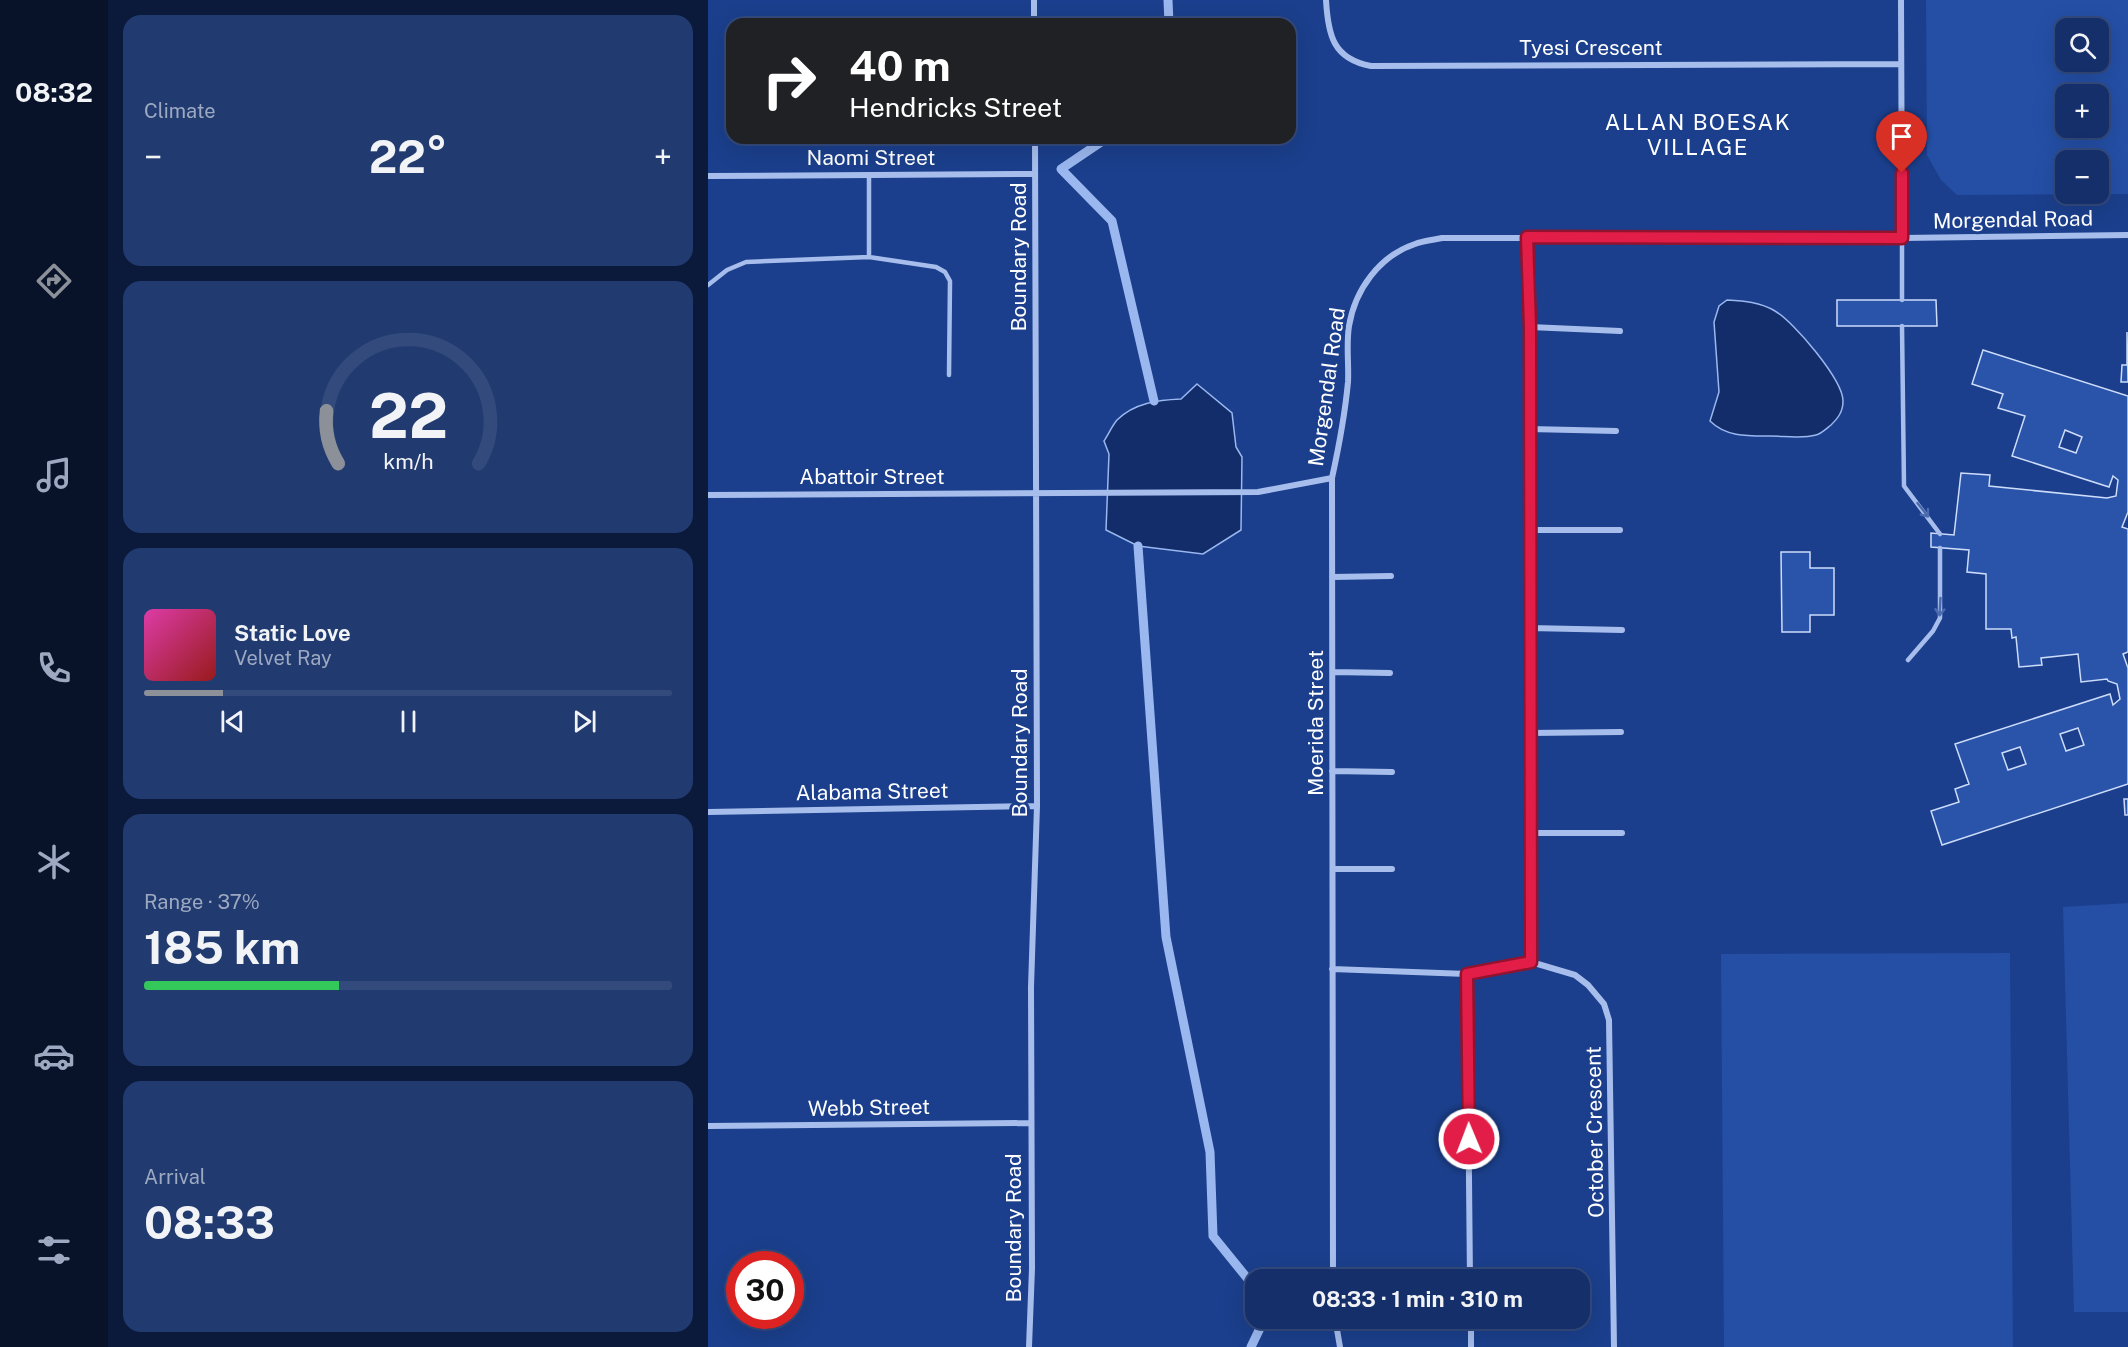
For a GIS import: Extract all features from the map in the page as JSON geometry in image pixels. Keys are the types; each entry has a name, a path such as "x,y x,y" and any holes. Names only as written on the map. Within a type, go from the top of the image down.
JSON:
{"street":[{"path":"1034,0 1034,18"},
{"name":"Tyesi Crescent","path":"1326,0 1327,24 1333,41 1342,54 1358,63 1371,66 1901,64"},
{"path":"1901,0 1902,238"},
{"name":"Boundary Road","path":"1029,1347 1032,1268 1031,987 1037,806 1035,144"},
{"name":"Naomi Street","path":"708,176 1035,174"},
{"name":"Morgendal Road","path":"1037,494 1249,492 1296,486 1332,478 1341,436 1348,382 1349,327 1358,297 1374,270 1394,254 1414,244 1442,238 1902,238 2128,235"},
{"path":"1333,1269 1332,969 1467,974 1531,962 1530,327 1527,237"},
{"path":"1530,327 1620,331"},
{"path":"1530,429 1616,430"},
{"name":"Moerida Street","path":"1332,478 1332,969"},
{"name":"Abattoir Street","path":"708,495 1037,494"},
{"path":"1530,530 1620,530"},
{"path":"1332,577 1391,576"},
{"path":"1530,628 1622,630"},
{"path":"1333,672 1390,673"},
{"path":"1530,733 1621,732"},
{"path":"1332,771 1392,772"},
{"name":"Alabama Street","path":"708,812 1037,806"},
{"path":"1530,833 1622,833"},
{"path":"1333,869 1392,869"},
{"name":"October Crescent","path":"1531,962 1575,975 1588,985 1604,1004 1609,1020 1614,1347"},
{"path":"1467,974 1470,1269"},
{"name":"Webb Street","path":"708,1126 1031,1123"},
{"path":"1337,1329 1340,1347"},
{"path":"1471,1329 1471,1347"}],"lane":[{"path":"868,258 869,175"},
{"path":"1902,238 1902,300"},
{"path":"708,285 727,270 746,262 868,258 923,264 945,272 950,280 949,375"},
{"path":"1902,326 1904,486 1940,534"},
{"path":"1908,660 1933,631 1940,618 1940,548"}],"shaded area":[{"path":"1926,0 2128,0 2128,194 2109,194 2109,150 2055,150 2055,194 1957,195 1941,180 1927,155"},
{"path":"1727,300 1758,304 1775,311 1794,327 1816,352 1835,380 1843,401 1838,417 1824,431 1805,437 1746,435 1730,433 1710,421 1719,392 1714,322 1719,306"},
{"path":"1197,384 1232,413 1236,447 1242,457 1241,530 1203,554 1138,546 1106,530 1109,454 1104,441 1117,420 1124,414 1139,406 1181,399"},
{"path":"2128,903 2128,1312 2074,1312 2063,907"},
{"path":"2010,953 2013,1347 1724,1347 1721,954"}],"building":[{"path":"1837,300 1936,300 1937,326 1837,326"},
{"path":"2127,332 2128,382 2121,382 2122,365 2127,365"},
{"path":"1983,350 2128,396 2128,512 2122,527 2128,529 2128,652 2123,654 2128,668 2128,784 1942,845 1931,811 1959,802 1955,789 1969,784 1955,744 2110,694 2113,705 2120,699 2117,684 2107,679 2081,682 2078,654 2041,658 2042,665 2019,667 2016,637 2012,638 2011,629 1986,629 1986,574 1967,572 1969,550 1931,547 1931,533 1954,535 1961,473 1990,475 1989,486 2107,498 2116,496 2118,480 2113,476 2109,487 2012,456 2025,416 1998,408 2003,394 1972,384","holes":["2065,430 2082,437 2076,453 2059,447","2078,728 2084,745 2066,751 2060,734","2020,747 2026,764 2008,770 2002,753"]},
{"path":"1781,552 1810,552 1810,568 1834,568 1834,615 1810,615 1810,632 1782,632"},
{"path":"2124,799 2128,799 2128,815 2125,815"}],"waterway":[{"path":"1168,0 1169,18"},
{"path":"1098,144 1061,169 1112,221 1154,401"},
{"path":"1138,546 1166,937 1210,1152 1213,1236 1245,1275"},
{"path":"1251,1347 1260,1329"}],"district":[{"name":"ALLAN BOESAK VILLAGE","path":"1698,134"}],"route":[{"path":"1469,1139 1467,974 1531,962 1530,327 1527,237 1902,238 1902,173"}]}
